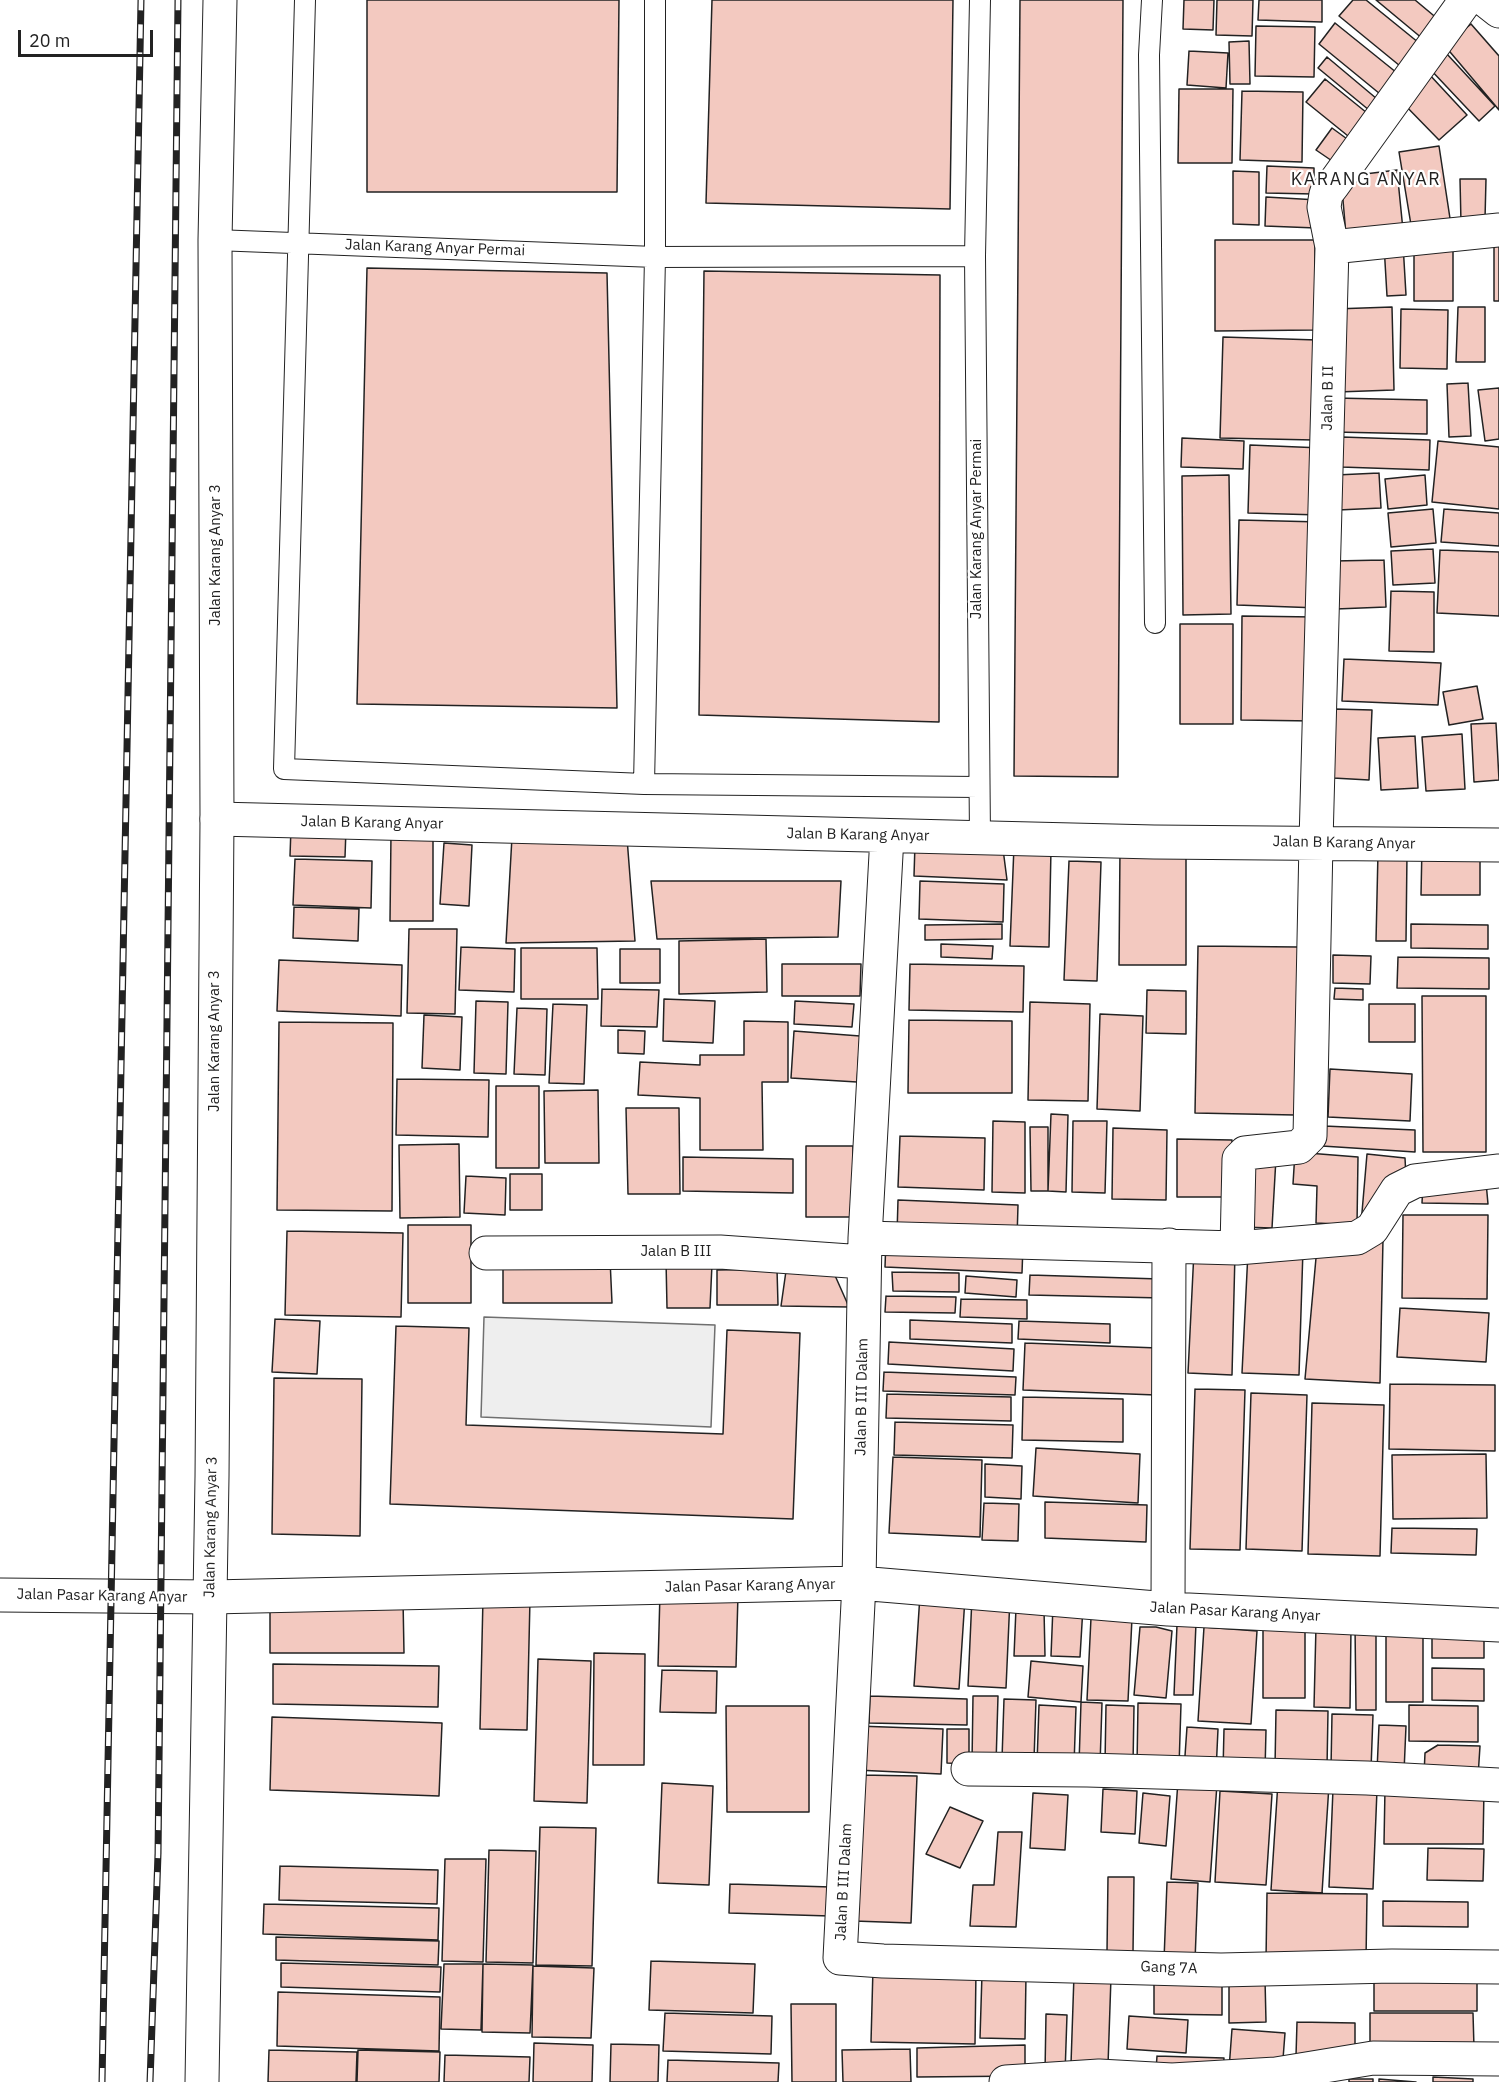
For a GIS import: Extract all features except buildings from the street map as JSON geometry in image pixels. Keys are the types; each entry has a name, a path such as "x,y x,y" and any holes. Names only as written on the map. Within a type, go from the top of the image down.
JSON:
{"street":[{"name":"Jalan Karang Anyar 3","path":"202,2082 211,1597 217,819 215,240 220,0"},
{"name":"Jalan B II","path":"1237,1248 1239,1159 1245,1153 1299,1147 1310,1136 1332,247 1324,207 1326,194 1466,0"},
{"path":"1485,0 1499,11"},
{"path":"1332,247 1499,230"},
{"name":"Jalan B Karang Anyar","path":"217,819 1154,842 1499,845"},
{"name":"Jalan B III Dalam","path":"840,1958 859,1583 865,1250 887,836"},
{"name":"Jalan B III","path":"486,1253 1169,1245 1237,1248 1357,1238 1372,1229 1397,1190 1415,1182 1499,1171"},
{"path":"1168,1609 1169,1245"},
{"name":"Jalan Pasar Karang Anyar","path":"0,1595 211,1597 859,1583 1168,1609 1499,1625"},
{"path":"968,1768 1367,1778 1499,1785"},
{"name":"Gang 7A","path":"840,1958 1221,1970 1392,1966 1499,1967"},
{"path":"1006,2082 1099,2076 1172,2080 1275,2074 1373,2058 1499,2059"}],"lane":[{"path":"304,0 284,769 644,784 979,794"},
{"path":"644,784 655,256 655,0"},
{"name":"Jalan Karang Anyar Permai","path":"980,0 975,256 980,838"},
{"path":"1152,0 1149,55 1155,624"},
{"name":"Jalan Karang Anyar Permai","path":"215,240 655,256 975,256"}],"shaded area":[{"path":"484,1317 715,1325 711,1427 481,1417"}],"railway":[{"path":"102,2082 141,0"},
{"path":"150,2082 158,1854 178,0"}],"district":[{"name":"KARANG ANYAR","path":"1366,180"}]}
